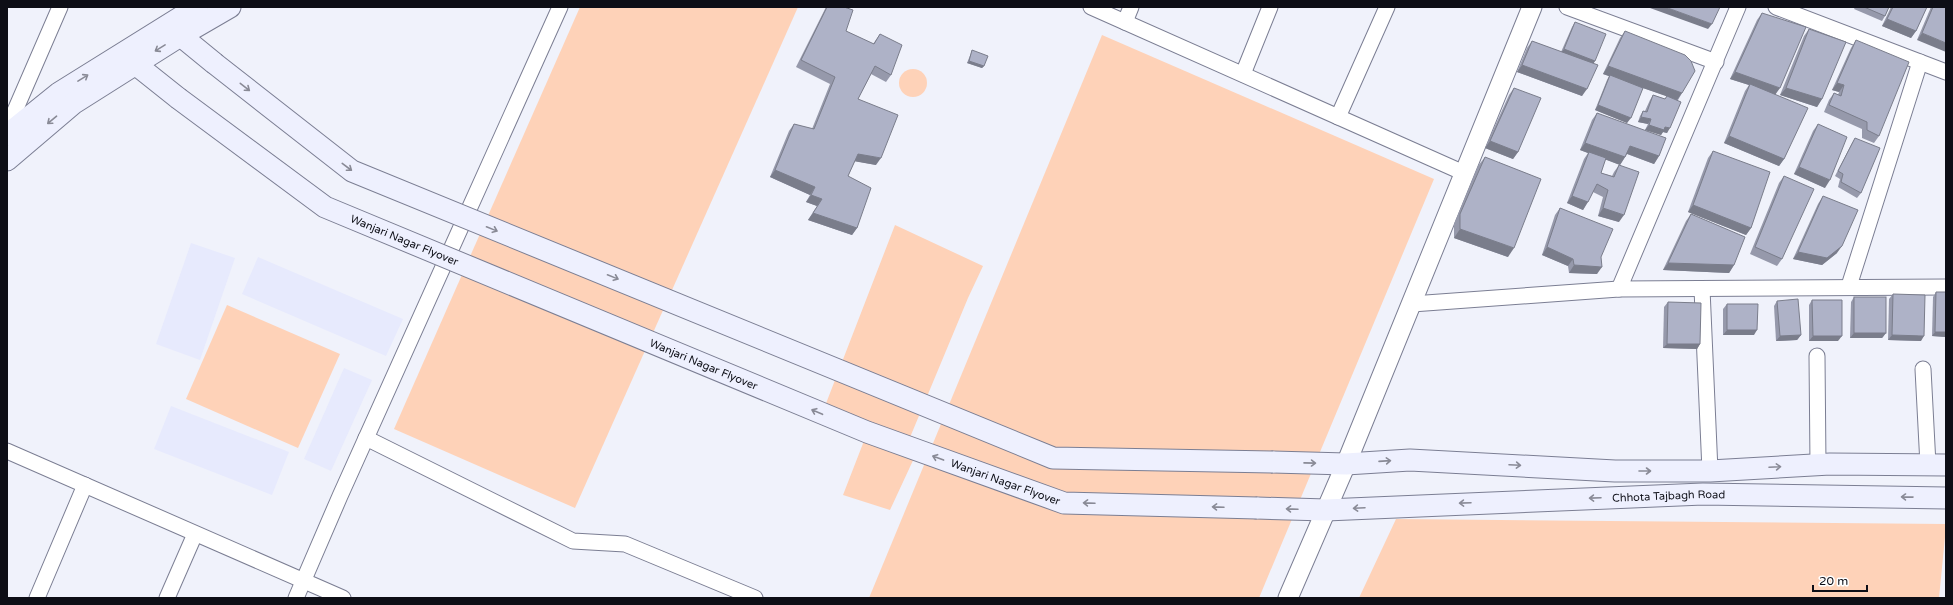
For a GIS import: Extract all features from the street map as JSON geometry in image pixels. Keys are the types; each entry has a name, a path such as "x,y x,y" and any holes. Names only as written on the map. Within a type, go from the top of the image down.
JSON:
{"main road":[{"path":"174,30 197,7"},
{"path":"7,135 59,93 128,59 174,30 230,7"},
{"path":"174,30 214,63 352,170 1053,458 1346,464 1410,460 1615,471 1710,470 1818,465 1937,465"},
{"path":"7,160 128,59"},
{"name":"Wanjari Nagar Flyover","path":"128,59 325,207 867,432 1064,503 1326,510"},
{"name":"Chhota Tajbagh Road","path":"1326,510 1703,494 1946,498"}],"street":[{"path":"7,129 60,7"},
{"path":"296,598 366,438 560,7"},
{"path":"1091,7 1464,173"},
{"path":"1125,22 1131,7"},
{"path":"1242,74 1270,7"},
{"path":"1338,117 1387,7"},
{"path":"1288,598 1346,464 1532,7"},
{"path":"1567,7 1716,62"},
{"path":"1620,289 1738,7"},
{"path":"1776,7 1946,72"},
{"path":"1849,286 1920,62"},
{"path":"1412,304 1620,289 1849,286 1946,287"},
{"path":"1702,289 1710,470"},
{"path":"1816,356 1818,465"},
{"path":"1923,369 1937,465"},
{"path":"366,438 573,541 625,544 756,598"},
{"path":"7,451 343,598"},
{"path":"37,598 85,485"},
{"path":"167,598 195,534"}],"shaded area":[{"path":"580,7 798,7 575,508 394,429"},
{"path":"1102,35 1434,179 1259,598 869,598"},
{"path":"913,69 923,73 927,83 923,93 913,97 903,93 899,83 903,73"},
{"path":"895,225 983,266 968,298 906,447 916,454 890,510 843,495 869,428 825,406"},
{"path":"191,243 235,258 200,360 156,344"},
{"path":"258,257 403,319 386,356 242,294"},
{"path":"227,305 340,354 298,448 186,399"},
{"path":"344,368 372,380 331,471 304,459"},
{"path":"171,406 289,452 272,495 154,449"},
{"path":"1396,519 1946,524 1946,527 1939,598 1359,598"}],"building":[{"path":"827,7 844,7 853,10 846,31 874,44 880,34 902,45 891,75 875,66 858,99 898,115 881,158 858,154 848,176 871,188 857,228 813,213 822,199 811,195 815,187 775,170 794,124 814,129 835,77 801,60"},
{"path":"1665,7 1720,7 1712,24"},
{"path":"1864,7 1889,7 1885,16"},
{"path":"1893,7 1927,7 1916,31 1887,19"},
{"path":"1933,7 1946,7 1946,43 1922,33"},
{"path":"1762,13 1806,27 1780,88 1735,72"},
{"path":"1575,22 1606,34 1595,61 1564,49"},
{"path":"1809,29 1846,42 1822,99 1786,88"},
{"path":"1625,31 1685,55 1691,61 1695,71 1682,93 1608,66"},
{"path":"1856,40 1909,62 1879,136 1867,130 1867,122 1829,105 1834,93 1841,96 1844,85 1837,83"},
{"path":"1532,41 1598,65 1587,89 1522,65"},
{"path":"972,50 988,56 984,66 969,61"},
{"path":"1610,75 1643,88 1631,118 1598,105"},
{"path":"1750,84 1808,108 1784,159 1729,136"},
{"path":"1514,88 1541,98 1518,152 1490,141"},
{"path":"1653,95 1665,99 1667,96 1681,102 1670,128 1665,127 1664,130 1649,125 1651,119 1641,117 1643,111 1647,112"},
{"path":"1597,113 1666,138 1659,156 1630,146 1625,157 1585,143"},
{"path":"1818,124 1847,137 1830,180 1799,167"},
{"path":"1855,138 1880,148 1861,193 1841,182 1843,174 1838,171"},
{"path":"1713,151 1770,172 1751,228 1693,205"},
{"path":"1589,152 1606,158 1601,173 1614,177 1619,165 1639,172 1624,215 1603,208 1608,190 1597,184 1588,202 1572,196"},
{"path":"1485,157 1541,179 1514,248 1460,229 1460,214"},
{"path":"1784,176 1814,189 1782,259 1755,247"},
{"path":"1823,196 1858,210 1842,246 1827,258 1798,252"},
{"path":"1560,208 1613,229 1601,257 1602,267 1574,265 1573,259 1547,247"},
{"path":"1691,214 1745,237 1734,265 1668,263"},
{"path":"1936,292 1946,292 1946,332 1935,332"},
{"path":"1893,294 1925,295 1924,336 1892,335"},
{"path":"1854,297 1886,297 1886,333 1854,333"},
{"path":"1798,299 1801,335 1780,336 1777,301"},
{"path":"1812,300 1842,300 1842,336 1813,336"},
{"path":"1668,302 1701,303 1700,344 1667,344"},
{"path":"1727,304 1758,304 1757,330 1727,330"}]}
